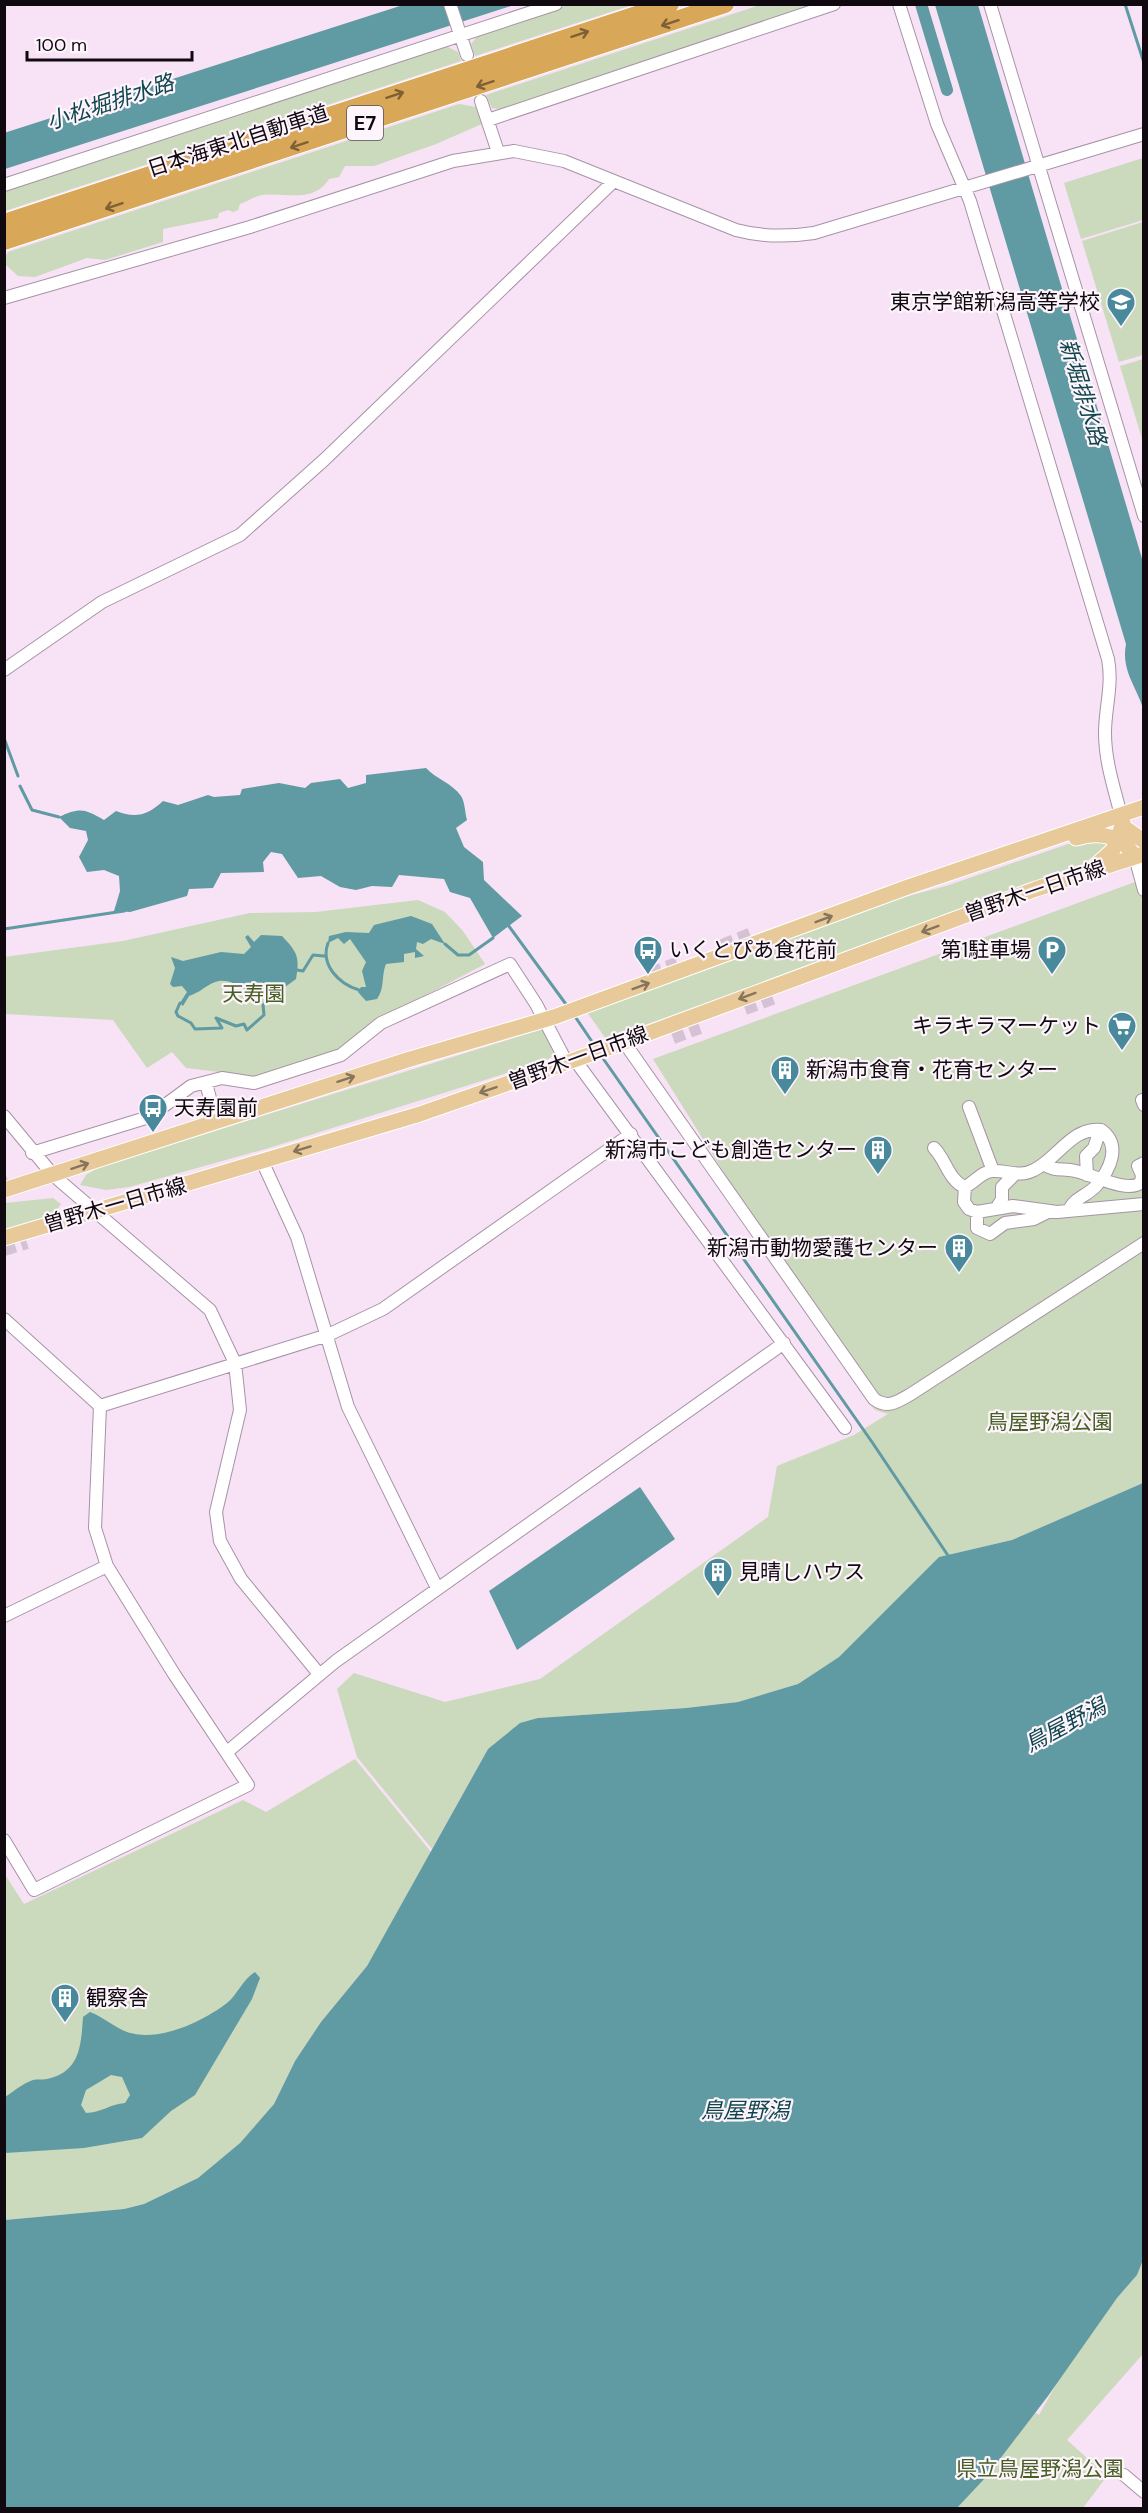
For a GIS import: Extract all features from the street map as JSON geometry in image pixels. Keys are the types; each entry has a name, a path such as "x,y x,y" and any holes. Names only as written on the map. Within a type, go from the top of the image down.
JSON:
{"highway":[{"name":"日本海東北自動車道","path":"4,223 670,4"},
{"name":"日本海東北自動車道","path":"4,241 725,4"}],"main road":[{"name":"曽野木一日市線","path":"4,1238 420,1113 575,1060 1084,873 1130,838 1143,809"},
{"path":"1084,873 1130,838 1133,825 1143,809"},
{"path":"1023,848 1046,846 1095,834 1130,838"},
{"name":"曽野木一日市線","path":"4,1190 406,1060 586,1006 908,887 1023,848 1130,838"}],"street":[{"path":"450,4 467,55"},
{"path":"4,185 459,32 556,4"},
{"path":"488,120 834,4"},
{"path":"899,4 938,124 965,188 1106,650 1111,685 1106,742 1110,774 1143,890"},
{"path":"990,4 1036,168 1143,516"},
{"path":"481,100 498,152"},
{"path":"4,298 227,234 453,161 498,152 538,154 736,230 780,236 814,233 1143,134"},
{"path":"4,670 102,602 240,535 324,460 614,182"},
{"path":"32,1153 149,1117 191,1086 222,1078 254,1083 341,1055 381,1023 510,964 550,1018 575,1060 845,1428"},
{"path":"619,1044 874,1399 882,1405 892,1404 911,1394 1143,1243"},
{"path":"206,1083 216,1121"},
{"path":"969,1107 993,1171"},
{"path":"4,1116 32,1153 53,1175 210,1310 235,1363 240,1410 216,1512 220,1540 241,1579 319,1674"},
{"path":"965,1186 982,1174 993,1171 1014,1175 1032,1171 1044,1164 1077,1136 1089,1130 1100,1130 1112,1143 1113,1155 1100,1181 1071,1204 1069,1211"},
{"path":"1087,1175 1086,1156 1096,1144 1100,1130"},
{"path":"100,1406 328,1335 383,1309 631,1134"},
{"path":"933,1148 943,1159 954,1181 965,1186"},
{"path":"262,1161 297,1237 348,1407 437,1588"},
{"path":"1044,1164 1056,1170 1074,1170 1100,1181 1137,1186 1142,1177 1138,1167 1143,1163"},
{"path":"996,1209 1002,1199 1002,1187 1014,1175"},
{"path":"965,1186 964,1202 969,1209 977,1212 1024,1206 1050,1211 1069,1211 1143,1204"},
{"path":"977,1212 977,1228 990,1234 1005,1223 1034,1219 1050,1211"},
{"path":"6,1323 100,1406"},
{"path":"227,1752 319,1674 784,1342"},
{"path":"4,1840 34,1890 248,1785 174,1674 107,1566 96,1528 100,1406"},
{"path":"4,1616 107,1566"},
{"path":"1124,2475 1143,2492"}],"green space":[{"path":"568,5 632,5 475,56 471,44 479,34"},
{"path":"760,5 817,5 504,110 492,108 486,95"},
{"path":"446,46 458,52 461,61 5,211 4,190"},
{"path":"459,104 476,107 482,124 436,144 374,166 345,166 339,177 329,179 315,192 299,195 259,196 240,204 238,210 219,213 218,218 163,229 163,242 105,260 87,258 35,277 18,276 5,264 8,252"},
{"path":"1143,158 1143,220 1081,239 1064,183"},
{"path":"1143,222 1143,355 1119,362 1082,241"},
{"path":"1144,359 1143,442 1120,366"},
{"path":"1104,840 1107,851 1084,867 606,1039 587,1012 882,903 946,886 1071,843"},
{"name":"鳥屋野潟公園","path":"1143,879 1143,1483 1012,1540 939,1557 839,1657 798,1684 738,1702 686,1708 538,1718 488,1749 432,1849 357,1757 337,1689 354,1673 445,1702 540,1679 768,1517 777,1466 854,1435 888,1414 875,1410 864,1397 653,1059"},
{"name":"天寿園","path":"418,900 445,912 463,931 485,964 373,1023 339,1050 261,1077 186,1068 172,1052 147,1068 113,1020 5,1014 4,957 123,941 250,913 316,912"},
{"path":"543,1029 554,1049 553,1056 545,1061 269,1148 129,1187 106,1190 80,1185 86,1175 101,1166"},
{"path":"53,1198 61,1204 54,1214 5,1230 5,1203"},
{"path":"355,1759 431,1852 367,1966 321,2022 295,2061 274,2104 240,2143 198,2178 144,2204 124,2209 5,2220 4,1873 24,1904 243,1800 266,1812"},
{"name":"県立鳥屋野潟公園","path":"1143,2260 1143,2354 1067,2440 1107,2476 1083,2508 957,2508 987,2476 1035,2412 1039,2415 1063,2372 1117,2298 1137,2275"}],"water":[{"name":"小松堀排水路","path":"403,5 514,5 5,169 4,133"},
{"name":"新堀排水路","path":"935,5 978,5 1143,562 1143,708 1127,670 1126,644"},
{"path":"426,768 461,796 467,820 456,828 464,847 483,862 484,880 522,916 493,938 470,898 450,892 444,879 399,875 392,887 372,886 356,890 340,887 321,876 298,878 282,854 271,852 263,862 264,872 221,873 213,888 189,889 187,896 130,912 114,911 120,891 119,876 104,870 87,872 79,857 88,840 86,831 70,828 59,817 82,811 92,813 104,820 116,811 130,815 141,814 152,810 163,801 178,805 208,795 214,797 240,795 242,789 279,783 305,788 311,783 340,779 348,788 366,783 366,775"},
{"path":"411,916 432,924 445,944 431,939 423,944 417,942 416,949 424,956 415,958 415,952 404,954 404,962 386,964 377,999 366,1001 358,992 361,987 366,987 362,971 366,962 350,939 344,944 338,938 328,943 329,936 346,932 369,933 374,925"},
{"path":"248,935 254,942 261,935 282,936 296,955 298,965 296,979 274,995 260,995 252,999 242,987 236,984 226,981 215,982 189,996 183,1006 180,1003 187,992 182,986 173,987 170,984 175,968 171,957 183,961 221,952 244,954 251,947 245,937"},
{"name":"鳥屋野潟","path":"1143,1483 1143,2260 1137,2275 1117,2298 1048,2396 987,2476 957,2508 5,2508 5,2220 124,2209 144,2204 198,2178 240,2143 274,2104 295,2061 321,2022 367,1966 488,1749 520,1723 538,1718 686,1708 738,1702 798,1684 839,1657 939,1557 1012,1540"},
{"path":"640,1487 675,1539 517,1650 489,1591"},
{"path":"255,1972 260,1978 252,1999 195,2095 171,2111 142,2138 84,2148 5,2153 5,2097 29,2081 58,2076 72,2064 79,2048 83,2017 90,2012 122,2030 139,2035 166,2033 193,2023 217,2010 231,1999","holes":["111,2075 122,2077 130,2095 125,2103 86,2113 81,2105 86,2090"]}],"waterway":[{"path":"921,4 947,90"},
{"path":"1125,4 1144,63"},
{"path":"4,738 18,776"},
{"path":"20,786 32,810 59,817"},
{"path":"4,929 124,911"},
{"path":"508,925 568,1007"},
{"path":"445,944 458,955 469,955 493,938"},
{"path":"328,943 326,951 329,966 338,978 359,990"},
{"path":"297,970 303,971 313,955 324,956"},
{"path":"180,1003 176,1012 178,1016 191,1023 195,1029 222,1028 216,1018 236,1026 244,1024 247,1030 264,1015 263,1005 274,995"},
{"path":"574,1015 595,1046"},
{"path":"602,1057 872,1442 949,1557"}],"tunnel":[{"path":"722,945 752,933"},
{"path":"650,973 677,963"},
{"path":"745,1009 775,998"},
{"path":"673,1038 700,1028"},
{"path":"4,1250 27,1243"}],"place":[{"name":"東京学館新潟高等学校","path":"1121,328"},
{"name":"いくとぴあ食花前","path":"648,976"},
{"name":"第1駐車場","path":"1052,976"},
{"name":"キラキラマーケット","path":"1122,1052"},
{"name":"新潟市食育・花育センター","path":"785,1096"},
{"name":"天寿園前","path":"153,1134"},
{"name":"新潟市こども創造センター","path":"878,1176"},
{"name":"新潟市動物愛護センター","path":"959,1274"},
{"name":"見晴しハウス","path":"718,1598"},
{"name":"観察舎","path":"65,2024"}]}
